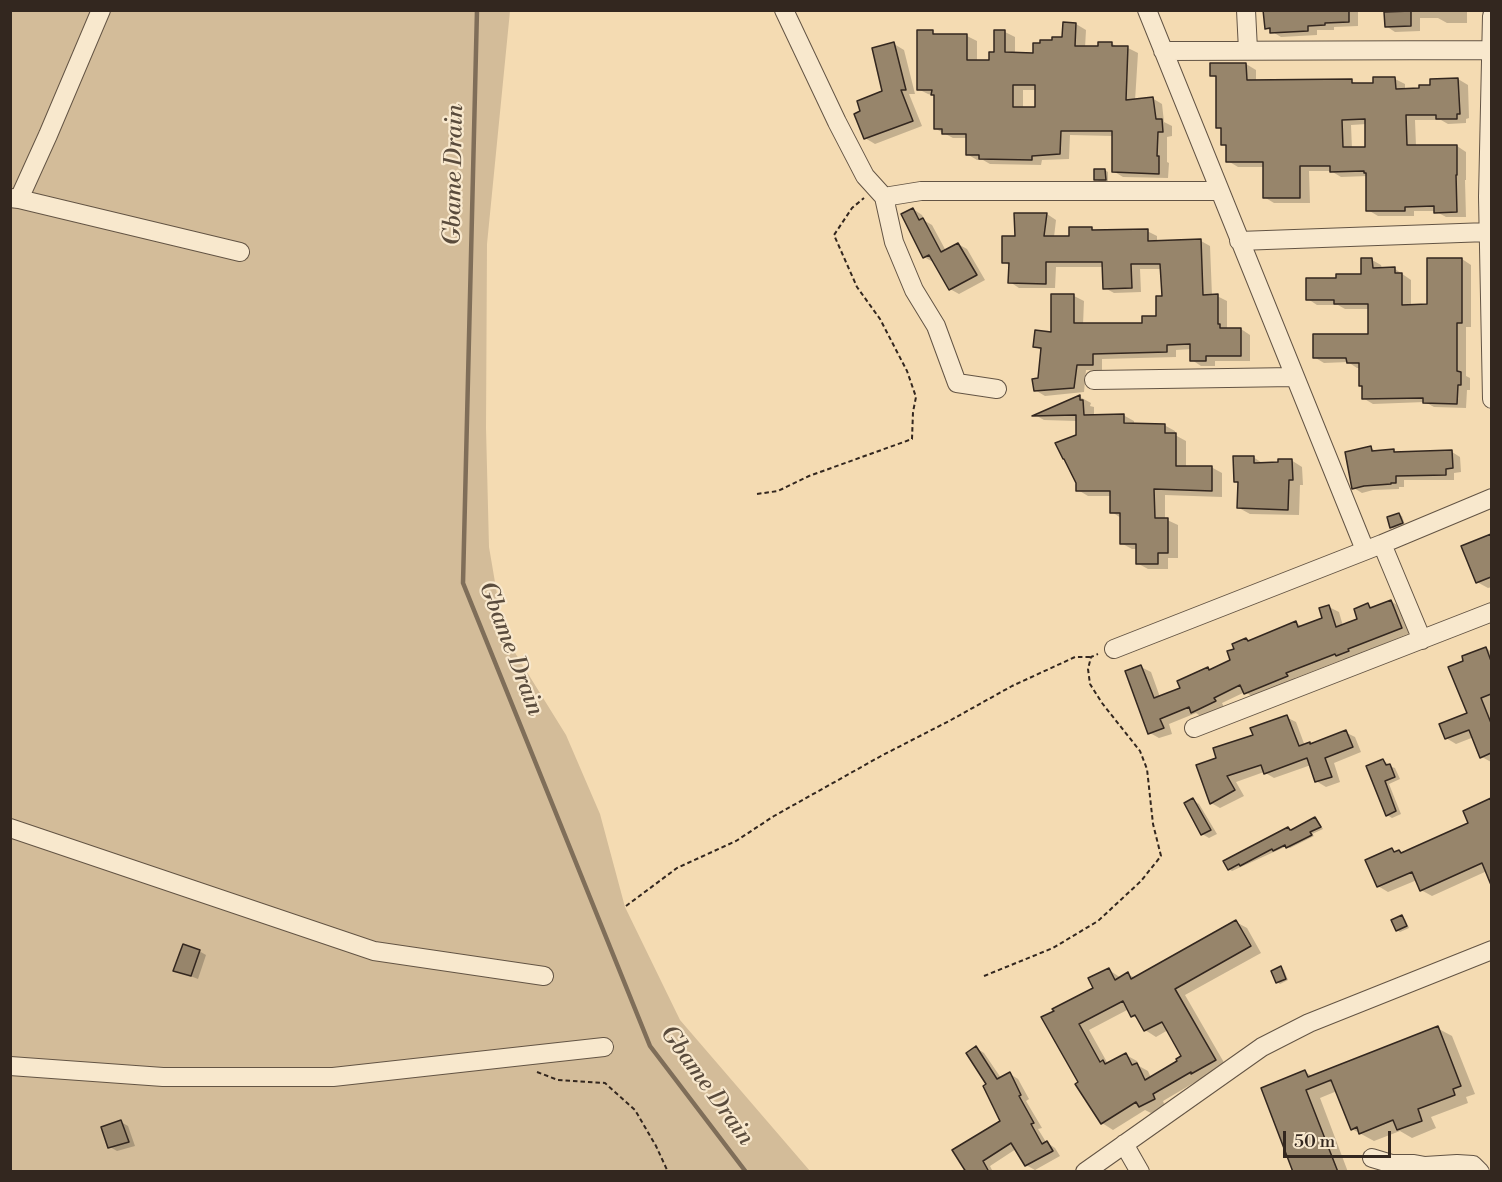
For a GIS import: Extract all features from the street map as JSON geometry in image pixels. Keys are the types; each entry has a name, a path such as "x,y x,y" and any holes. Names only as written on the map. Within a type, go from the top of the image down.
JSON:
{"street":[{"path":"101,10 48,135 15,199 240,252"},
{"path":"784,10 865,176 880,193 894,242 914,290 936,326 957,383 997,389"},
{"path":"1146,10 1294,376 1373,547 1422,640"},
{"path":"1246,10 1248,50"},
{"path":"1491,16 1488,232 1491,399"},
{"path":"1163,51 1491,50"},
{"path":"880,193 1219,191"},
{"path":"1239,241 1488,232"},
{"path":"1094,380 1294,376"},
{"path":"1113,649 1491,498"},
{"path":"1194,728 1491,612"},
{"path":"10,828 374,951 544,976"},
{"path":"1085,1172 1262,1047 1309,1023 1491,950"},
{"path":"10,1066 163,1077 333,1077 604,1047"},
{"path":"1124,1144 1140,1172"},
{"path":"1372,1158 1392,1164 1473,1165 1480,1172"}],"path":[{"path":"757,494 778,491 808,476 912,439 916,397 907,371 880,319 857,287 834,235 852,208 880,193"},
{"path":"626,906 677,868 736,841 774,816 1021,682 1076,657 1091,657 1113,649"},
{"path":"984,976 1053,948 1098,921 1141,881 1161,856 1151,814 1147,769 1140,751 1090,684 1088,669 1091,657"},
{"path":"529,1069 558,1080 605,1083 635,1110 668,1172"}],"shaded area":[{"path":"10,11 510,11 487,244 486,428 489,547 504,635 566,735 600,814 625,907 680,1020 810,1171 11,1171"}],"building":[{"path":"1263,10 1349,10 1349,22 1308,26 1308,31 1270,33 1270,28 1265,29"},
{"path":"1411,11 1411,26 1385,27 1384,12"},
{"path":"1063,22 1076,23 1075,46 1098,46 1098,42 1112,42 1112,46 1128,46 1126,100 1153,97 1156,119 1162,119 1163,132 1158,132 1159,174 1112,172 1112,131 1061,131 1060,154 1032,156 1032,160 979,159 979,155 966,155 966,134 942,134 942,129 934,129 932,90 917,90 917,30 933,30 933,34 967,34 967,60 989,60 989,52 994,52 994,30 1005,30 1005,52 1033,53 1033,43 1040,43 1040,40 1052,40 1052,37 1062,37","holes":["1013,85 1035,85 1035,107 1013,107"]},
{"path":"894,42 906,90 901,90 913,121 864,139 854,114 860,111 857,101 882,91 872,48"},
{"path":"1210,63 1246,63 1247,80 1352,79 1352,83 1373,83 1373,77 1395,77 1396,89 1430,85 1430,79 1458,78 1460,114 1457,114 1457,119 1436,119 1436,115 1406,115 1407,145 1457,145 1457,212 1434,213 1434,206 1405,207 1405,211 1366,211 1366,173 1364,171 1330,172 1330,166 1300,166 1300,198 1263,198 1263,162 1226,162 1226,145 1221,145 1221,128 1216,128 1216,76 1210,76","holes":["1365,119 1365,147 1343,147 1342,120"]},
{"path":"1094,169 1105,169 1106,180 1094,180"},
{"path":"913,208 919,220 923,218 941,252 958,243 977,275 949,290 929,255 923,258 901,214"},
{"path":"1014,213 1047,213 1044,236 1069,236 1069,227 1092,227 1092,230 1148,229 1148,241 1201,239 1203,295 1218,294 1220,328 1241,328 1241,356 1206,356 1206,361 1190,361 1190,344 1167,345 1167,352 1093,354 1093,365 1077,365 1074,388 1034,391 1032,379 1038,378 1041,348 1033,347 1035,330 1051,332 1051,294 1074,294 1074,323 1142,323 1142,316 1156,316 1156,296 1162,296 1160,264 1131,264 1132,288 1103,289 1102,262 1046,262 1046,284 1008,283 1009,263 1002,263 1002,236 1015,236"},
{"path":"1361,258 1372,258 1373,268 1395,267 1395,273 1402,273 1402,305 1427,304 1427,258 1462,258 1462,323 1457,323 1457,371 1461,372 1461,385 1458,385 1457,404 1423,403 1423,398 1362,399 1362,386 1359,386 1359,363 1347,363 1346,358 1313,358 1313,334 1368,334 1368,304 1334,304 1334,300 1306,300 1306,278 1336,278 1336,274 1361,274"},
{"path":"1080,395 1080,400 1083,400 1084,415 1124,414 1124,423 1165,424 1165,433 1176,433 1176,466 1212,466 1212,491 1154,489 1155,518 1168,518 1168,553 1158,553 1158,564 1136,564 1136,544 1120,544 1120,513 1110,513 1110,491 1076,491 1076,483 1055,443 1076,435 1076,415 1032,416"},
{"path":"1371,446 1372,451 1452,450 1453,468 1446,469 1446,475 1396,476 1396,483 1352,489 1345,452"},
{"path":"1233,456 1254,456 1254,463 1292,459 1293,480 1289,480 1288,510 1237,508 1238,482 1234,482"},
{"path":"1399,513 1403,523 1390,528 1387,517"},
{"path":"1491,534 1491,577 1476,583 1461,546"},
{"path":"1391,600 1402,628 1348,649 1349,651 1286,673 1288,676 1244,694 1240,685 1214,698 1216,701 1191,713 1189,707 1160,719 1164,728 1148,734 1125,671 1141,665 1154,698 1180,688 1177,681 1230,660 1227,651 1234,649 1232,644 1246,638 1248,641 1296,621 1298,627 1322,618 1319,608 1329,605 1336,627 1357,619 1354,609 1368,603 1370,608"},
{"path":"1486,647 1491,661 1491,694 1481,698 1491,723 1491,753 1480,758 1469,730 1445,739 1439,724 1467,713 1448,667 1463,661 1462,656"},
{"path":"1287,715 1299,746 1346,730 1353,747 1325,758 1332,777 1315,782 1307,758 1264,774 1261,765 1227,776 1235,790 1210,804 1196,765 1216,758 1213,748 1253,735 1250,728"},
{"path":"1383,759 1386,765 1390,764 1395,777 1385,781 1396,811 1386,816 1366,766"},
{"path":"1193,798 1211,830 1201,835 1184,803"},
{"path":"1491,798 1491,885 1482,863 1420,891 1412,872 1377,887 1365,860 1392,848 1394,852 1399,850 1401,853 1468,823 1463,811"},
{"path":"1315,817 1321,827 1310,832 1312,835 1286,848 1285,845 1273,851 1272,849 1228,870 1223,861 1288,827 1291,830"},
{"path":"1402,915 1407,926 1396,931 1391,920"},
{"path":"1236,920 1251,946 1175,989 1216,1060 1153,1094 1155,1099 1139,1107 1136,1102 1101,1124 1075,1084 1078,1082 1041,1017 1093,988 1088,978 1109,968 1115,980 1128,972 1131,979","holes":["1123,1001 1131,1017 1135,1015 1144,1031 1162,1022 1181,1056 1176,1059 1177,1061 1145,1080 1137,1063 1132,1065 1126,1053 1105,1064 1103,1060 1100,1062 1079,1024"]},
{"path":"183,944 200,950 191,976 173,971"},
{"path":"1281,966 1286,979 1276,983 1271,971"},
{"path":"1438,1026 1461,1086 1453,1089 1455,1095 1418,1109 1422,1121 1397,1130 1393,1120 1359,1134 1357,1127 1351,1130 1331,1080 1306,1090 1338,1172 1293,1172 1261,1088 1305,1070 1308,1077"},
{"path":"976,1046 997,1079 1010,1072 1021,1095 1019,1096 1034,1123 1031,1124 1042,1144 1047,1141 1053,1151 1025,1166 1011,1143 983,1161 989,1172 966,1172 952,1150 1000,1121 983,1086 986,1084 966,1053"},
{"path":"121,1120 129,1142 108,1148 101,1127"}],"waterway":[{"name":"Gbame Drain","path":"477,10 463,583 650,1046 746,1172"}]}
